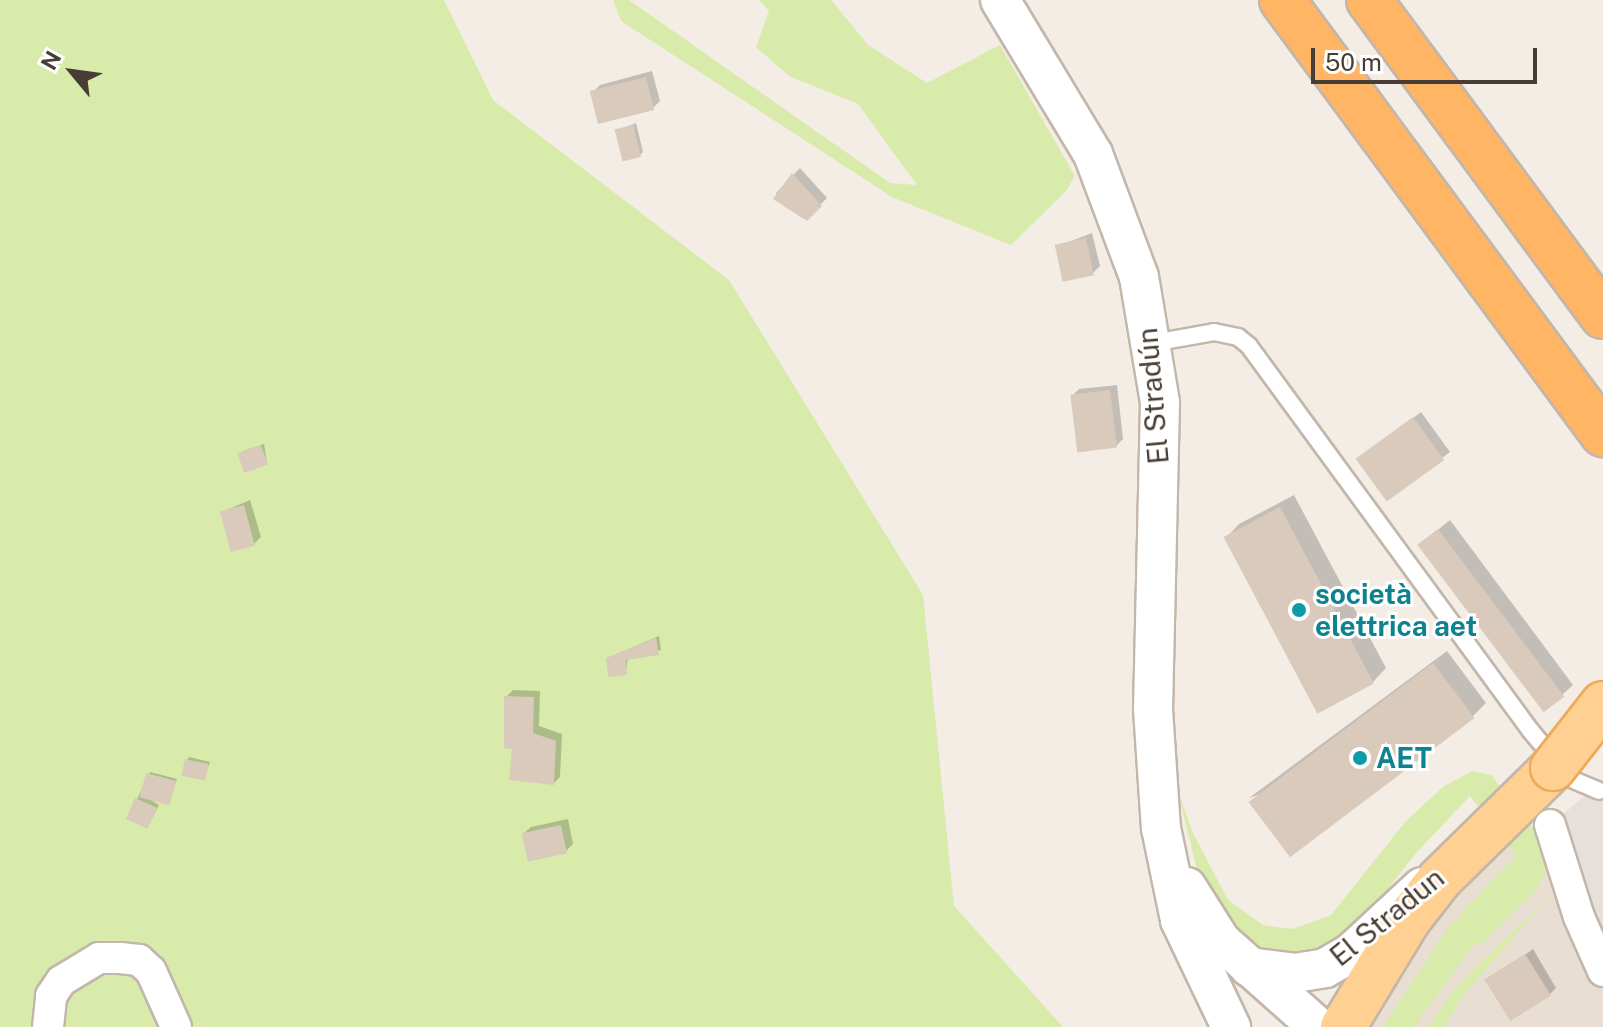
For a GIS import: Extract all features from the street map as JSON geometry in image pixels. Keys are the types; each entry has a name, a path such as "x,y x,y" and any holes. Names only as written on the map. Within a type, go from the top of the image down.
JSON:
{"highway":[{"path":"1282,0 1603,434"},
{"path":"1369,0 1603,316"}],"main road":[{"path":"1343,1027 1408,920 1480,838 1553,768 1603,704"},
{"path":"1553,768 1603,738"}],"street":[{"name":"El Stradún","path":"1000,0 1063,96 1099,166 1128,239 1153,343 1160,403 1160,516 1153,709 1161,828"},
{"path":"1550,825 1579,917 1603,971"},
{"path":"1161,828 1207,925 1249,967 1318,1027"},
{"path":"1161,828 1180,920 1231,1027"},
{"name":"El Stradun","path":"1249,967 1295,973 1325,968 1351,953 1379,923 1480,838"},
{"path":"48,1027 51,996 61,981 99,958 139,960 151,971 176,1027"},
{"path":"1211,986 1246,1027"}],"lane":[{"path":"1153,343 1214,332 1238,337 1249,346 1530,730 1571,779 1602,793"}],"shaded area":[{"path":"1603,781 1603,971 1550,825"},
{"path":"1550,825 1603,971 1603,1027 1343,1027 1490,828"}],"green space":[{"path":"0,0 444,0 493,100 729,280 923,595 954,906 1063,1027 0,1027"},
{"path":"613,0 629,0 890,183 917,185 858,104 789,76 756,47 769,11 759,0 831,0 868,45 927,83 1000,45 1075,176 1066,191 1011,245 892,197 621,21"},
{"path":"1473,771 1491,775 1538,834 1547,870 1533,894 1480,945 1474,944 1414,1027 1383,1027 1447,929 1516,855 1470,796 1416,853 1351,936 1298,956 1243,942 1199,878 1177,788 1192,831 1228,900 1263,925 1293,929 1331,915 1406,821 1444,786"},
{"path":"1549,897 1464,994 1444,1027 1428,1027 1456,987"}],"building":[{"path":"646,77 654,110 598,124 590,91"},
{"path":"633,125 641,157 623,162 615,130"},
{"path":"792,173 822,206 807,221 773,199"},
{"path":"1086,238 1094,275 1063,282 1055,245"},
{"path":"1110,390 1117,448 1077,452 1070,395"},
{"path":"1413,417 1444,460 1387,502 1356,459"},
{"path":"261,445 268,465 244,473 237,453"},
{"path":"244,505 255,546 231,552 220,511"},
{"name":"società elettrica aet","path":"1280,507 1374,684 1317,714 1223,537"},
{"path":"1438,529 1564,697 1544,712 1417,545"},
{"path":"656,638 659,655 626,660 627,675 608,677 606,658"},
{"name":"AET","path":"1433,663 1475,718 1290,857 1249,802"},
{"path":"504,696 534,697 533,733 556,741 554,785 509,780 512,749 504,748"},
{"path":"185,759 208,764 205,781 181,776"},
{"path":"146,773 176,781 169,805 140,797"},
{"path":"135,798 157,808 148,829 126,819"},
{"path":"561,825 567,853 528,862 522,833"},
{"path":"1525,954 1551,996 1510,1021 1484,979"}],"place":[{"name":"società elettrica aet","path":"1299,610"},
{"name":"AET","path":"1360,758"}]}
